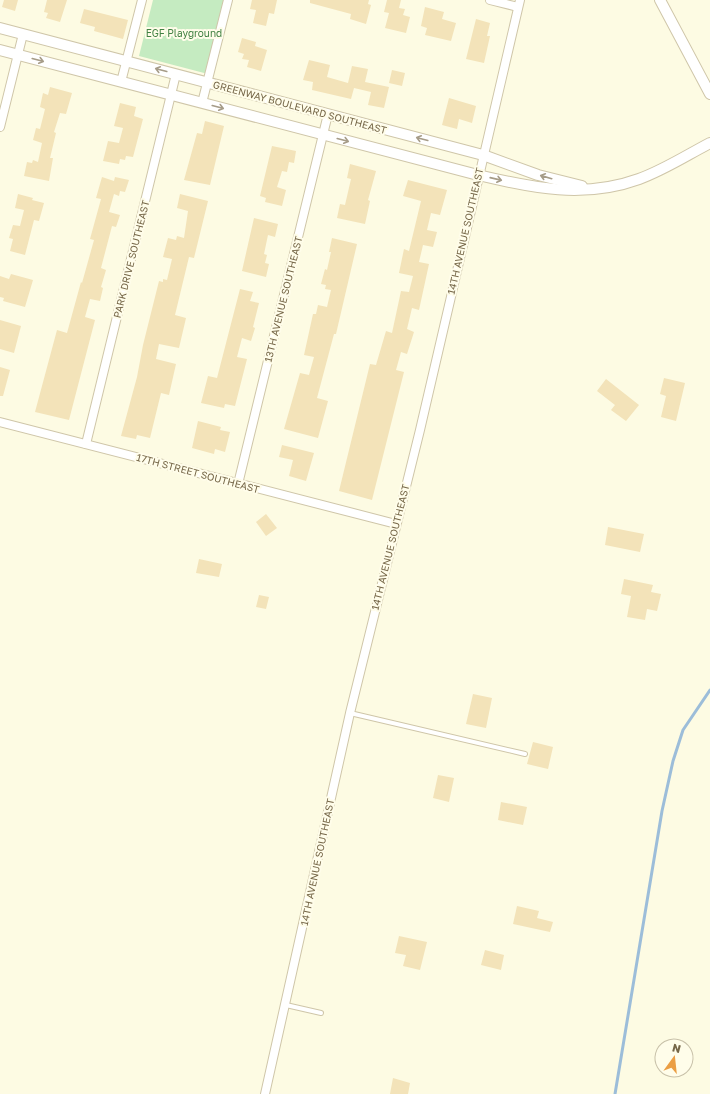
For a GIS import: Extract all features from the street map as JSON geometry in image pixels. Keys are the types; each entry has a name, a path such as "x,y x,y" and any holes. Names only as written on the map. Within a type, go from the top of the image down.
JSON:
{"street":[{"path":"121,82 142,0"},
{"path":"202,103 228,0"},
{"path":"490,0 519,3"},
{"path":"660,0 710,94"},
{"name":"14TH AVENUE SOUTHEAST","path":"265,1094 350,713 519,3"},
{"name":"GREENWAY BOULEVARD SOUTHEAST","path":"0,28 483,155 496,161 559,181 598,189"},
{"path":"0,127 23,34"},
{"name":"GREENWAY BOULEVARD SOUTHEAST","path":"0,50 478,175 527,186 560,191 598,189 622,184 640,178 710,143"},
{"name":"PARK DRIVE SOUTHEAST","path":"86,444 176,74"},
{"name":"13TH AVENUE SOUTHEAST","path":"238,484 328,114"},
{"name":"17TH STREET SOUTHEAST","path":"0,422 396,524"}],"lane":[{"path":"350,713 524,754"},
{"path":"286,1005 321,1013"}],"green space":[{"name":"EGF Playground","path":"153,0 226,0 208,74 139,56"}],"building":[{"path":"4,0 18,0 15,11 2,7"},
{"path":"47,0 67,0 60,22 46,18 48,13 44,12"},
{"path":"252,0 277,0 274,14 269,13 266,26 253,23 256,10 250,9"},
{"path":"310,0 369,0 368,4 371,5 366,24 350,19 351,14 310,3"},
{"path":"387,0 401,0 399,8 405,9 403,15 410,17 406,33 385,28 389,13 384,12"},
{"path":"425,7 444,12 442,19 456,23 451,41 425,35 427,28 421,26"},
{"path":"84,9 128,20 123,39 94,31 95,27 80,23"},
{"path":"476,19 490,23 487,36 490,36 484,63 466,59"},
{"path":"242,38 256,42 255,46 267,50 261,71 247,67 249,60 242,59 244,54 238,52"},
{"path":"309,60 330,65 327,77 348,83 352,66 368,69 365,82 389,87 384,108 368,105 371,92 354,88 351,99 312,90 313,82 303,80"},
{"path":"392,70 405,73 402,86 389,83"},
{"path":"50,87 72,93 66,114 60,113 54,132 56,133 50,158 53,158 49,181 24,176 27,162 32,163 33,160 38,162 42,143 33,140 36,128 40,129 45,109 40,107 43,93 48,95"},
{"path":"449,98 476,106 472,123 459,119 457,129 442,125"},
{"path":"120,103 136,107 134,116 143,119 133,157 126,156 125,160 120,159 119,164 103,161 108,141 119,143 123,128 114,126"},
{"path":"205,121 224,126 210,185 184,180 197,133 202,134"},
{"path":"272,146 296,151 294,163 289,162 287,172 282,171 277,187 286,190 282,206 265,202 266,198 260,196"},
{"path":"350,164 376,171 368,200 370,201 365,224 337,218 340,204 345,205 351,179 347,178"},
{"path":"102,177 114,181 115,177 129,180 125,192 120,191 119,196 114,194 109,212 120,215 116,227 112,226 101,268 106,270 101,287 103,288 100,301 90,299 85,317 95,320 69,420 35,412 57,330 67,333 81,282 82,283 94,240 90,239 101,199 96,198"},
{"path":"408,180 447,190 440,215 431,213 427,230 437,232 433,247 423,245 419,262 429,264 419,310 412,308 407,329 414,332 407,354 401,352 396,370 404,372 372,500 339,491 370,364 376,365 386,331 392,333 401,291 409,292 413,276 399,273 404,249 409,251 421,201 403,196"},
{"path":"18,194 44,203 39,221 34,220 25,255 10,251 13,239 9,238 13,225 20,226 24,210 15,208"},
{"path":"180,194 208,201 194,258 189,257 175,315 186,318 179,348 159,344 156,359 176,364 169,395 161,393 150,438 137,435 136,439 121,436 137,377 143,345 159,281 163,282 163,279 167,280 172,259 163,257 168,238 176,240 177,236 184,238 188,211 177,208"},
{"path":"254,218 278,224 275,237 268,235 264,254 267,255 265,263 269,264 266,277 242,271"},
{"path":"332,238 357,244 336,334 334,334 317,398 328,401 318,438 284,429 300,373 309,375 314,357 304,355 313,314 316,314 318,305 327,307 331,290 325,289 326,285 321,284 325,269 327,270"},
{"path":"11,274 33,280 25,307 3,301 4,298 0,297 0,276 9,279"},
{"path":"240,289 253,292 250,301 259,303 253,327 255,328 251,341 242,338 237,357 247,359 235,406 225,404 224,408 201,403 208,376 217,378"},
{"path":"0,320 21,326 14,353 0,349"},
{"path":"0,367 10,370 3,396 0,396"},
{"path":"664,378 685,383 676,421 661,417 666,396 660,394"},
{"path":"606,379 639,405 626,421 611,410 615,405 597,391"},
{"path":"198,421 221,427 220,430 230,432 225,452 215,449 214,454 192,448"},
{"path":"282,445 314,453 306,481 289,476 293,460 279,457"},
{"path":"266,514 277,528 266,536 256,522"},
{"path":"608,527 644,534 640,552 605,545"},
{"path":"199,559 222,564 219,577 196,573"},
{"path":"624,579 653,585 651,592 661,594 657,611 647,609 645,620 627,617 631,596 621,594"},
{"path":"259,595 269,597 266,609 256,607"},
{"path":"473,694 492,698 486,728 466,724"},
{"path":"533,742 553,747 548,769 527,764"},
{"path":"438,775 454,778 449,802 433,798"},
{"path":"501,802 527,807 523,825 498,820"},
{"path":"517,906 539,911 537,918 553,922 550,932 513,924"},
{"path":"399,936 427,942 420,970 403,966 406,955 395,953"},
{"path":"485,950 504,955 501,970 481,965"},
{"path":"393,1078 410,1083 408,1094 390,1094"}],"waterway":[{"path":"615,1094 662,811 673,761 683,730 710,690"}]}
